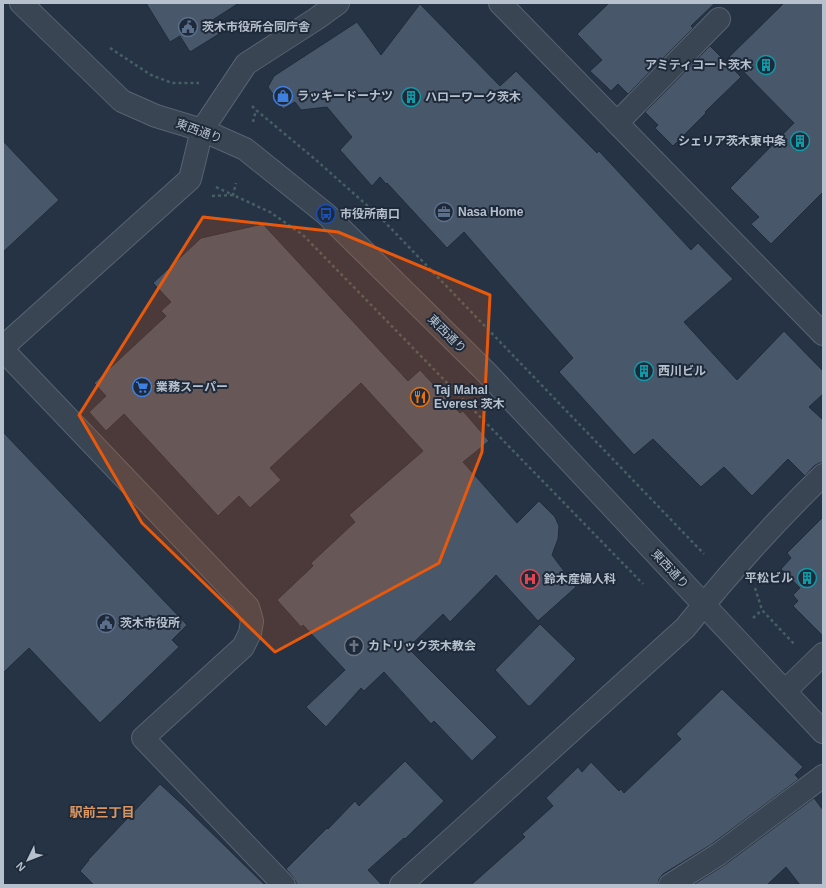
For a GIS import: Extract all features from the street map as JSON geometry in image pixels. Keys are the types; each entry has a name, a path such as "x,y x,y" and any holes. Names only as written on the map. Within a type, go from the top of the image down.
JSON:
{"street":[{"name":"東西通り","path":"21,3 122,101 156,116 202,130 245,149 326,214 487,373 823,732"},
{"path":"284,885 143,738 243,647 250,633 252,621 248,607 3,348 190,179 202,130 246,64 338,3"},
{"path":"500,3 823,334"},
{"path":"617,123 719,19"},
{"path":"401,885 685,628 704,604 796,501 823,475"},
{"path":"785,690 823,654"},
{"path":"670,885 719,854 823,776"}],"path":[{"path":"109,47 151,75 158,78 172,83 198,83 205,85"},
{"path":"251,128 256,110"},
{"path":"233,196 236,183"},
{"path":"216,186 233,196 270,212 303,235 646,587"},
{"path":"208,196 233,196"}],"highlighted area":[{"path":"203,217 338,232 490,295 482,452 439,563 275,652 142,523 79,415"}],"building":[{"name":"茨木市役所合同庁舎","path":"146,3 239,3 211,21 219,34 190,52 180,36 170,42"},
{"path":"609,3 715,3 691,26 693,28 628,94 618,84 611,91 590,71 602,60 577,34"},
{"path":"784,3 823,3 823,192 771,244 751,224 759,217 730,188 794,123 729,57"},
{"path":"420,4 500,86 516,71 597,153 599,151 691,250 698,243 733,279 684,322 737,380 784,331 823,371 823,394 809,407 823,420 823,463 819,463 814,466 805,476 788,459 752,496 724,467 701,487 653,439 634,455 559,372 573,358 464,232 447,248 387,183 386,184 380,177 372,186 340,150 352,137 327,107 301,110 295,102 283,109 268,87 274,76 357,22 381,55"},
{"path":"710,46 741,77 673,146 655,128 658,125 645,112"},
{"path":"3,141 59,200 3,252"},
{"path":"263,224 408,381 420,370 460,413 463,411 489,441 463,462 517,523 539,501 555,517 559,526 558,539 552,555 576,587 538,621 496,575 450,622 443,614 408,648 497,737 472,761 434,721 431,724 384,672 364,691 361,688 326,727 306,707 345,670 303,625 301,627 277,600 313,566 311,563 355,522 349,515 423,451 361,383 270,468 281,480 250,508 239,496 218,516 124,414 106,431 89,412 106,396 94,383 166,316 161,311 171,302 153,283 201,238"},
{"path":"3,432 187,625 172,640 179,647 100,723 29,648 3,673"},
{"name":"平松ビル","path":"823,517 823,636 793,606 798,601 793,595 800,588 781,569 791,558 787,553"},
{"path":"540,624 576,659 530,706 528,706 495,670"},
{"path":"722,689 803,767 795,775 799,779 712,844 663,874 659,879 658,885 471,885 525,837 522,834 553,806 546,798 578,767 582,772 591,762 619,791 621,789 624,793 681,739 676,734"},
{"path":"405,761 444,801 405,839 404,838 368,870 382,885 296,885 293,877 286,869 355,801 359,806"},
{"path":"160,784 265,885 94,885 80,871 88,860"},
{"path":"814,798 823,810 823,885 800,885 786,867 767,885 693,885 726,864"}],"place":[{"name":"茨木市役所合同庁舎","path":"188,27"},
{"name":"アミティコート茨木","path":"766,65"},
{"name":"ラッキードーナツ","path":"283,96"},
{"name":"ハローワーク茨木","path":"411,97"},
{"name":"シェリア茨木東中条","path":"800,141"},
{"name":"Nasa Home","path":"444,212"},
{"name":"市役所南口","path":"326,214"},
{"name":"西川ビル","path":"644,371"},
{"name":"業務スーパー","path":"142,387"},
{"name":"Taj Mahal Everest 茨木","path":"420,397"},
{"name":"平松ビル","path":"807,578"},
{"name":"鈴木産婦人科","path":"530,579"},
{"name":"茨木市役所","path":"106,623"},
{"name":"カトリック茨木教会","path":"354,646"}],"district":[{"name":"駅前三丁目","path":"102,812"}]}
